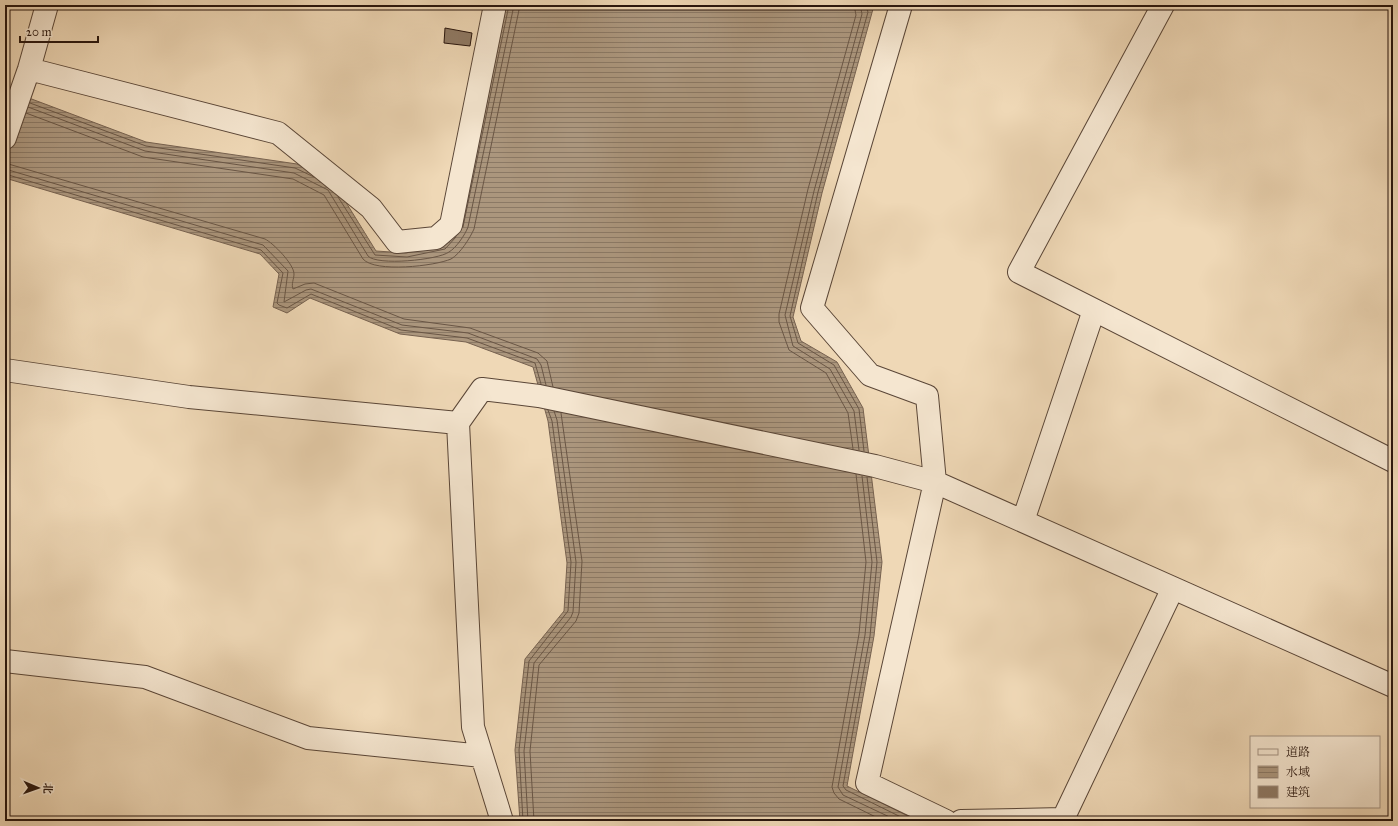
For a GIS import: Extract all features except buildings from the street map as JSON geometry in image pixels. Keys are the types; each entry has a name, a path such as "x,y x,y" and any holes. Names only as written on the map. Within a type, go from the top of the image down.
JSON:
{"street":[{"path":"5,138 30,69 46,5"},
{"path":"30,69 278,133 371,208 397,242 436,238 451,225 495,5"},
{"path":"901,5 812,308 870,375 927,396 935,482 867,783 946,821"},
{"path":"1163,5 1019,272 1393,461"},
{"path":"1023,521 1094,310"},
{"path":"5,370 190,397 458,423"},
{"path":"502,821 473,727 458,423 482,389 539,396 875,466 935,482 1393,686"},
{"path":"961,821 1065,820 1173,588"},
{"path":"5,661 145,677 308,738 482,756"}],"water":[{"path":"505,5 867,5 873,9 822,193 793,317 801,341 837,362 863,408 882,562 874,636 847,786 918,821 520,821 515,750 525,659 564,611 567,563 548,421 533,367 466,342 400,334 310,298 287,313 273,307 279,274 260,254 5,178 5,89 146,142 297,164 334,183 376,251 406,253 444,245"}]}
